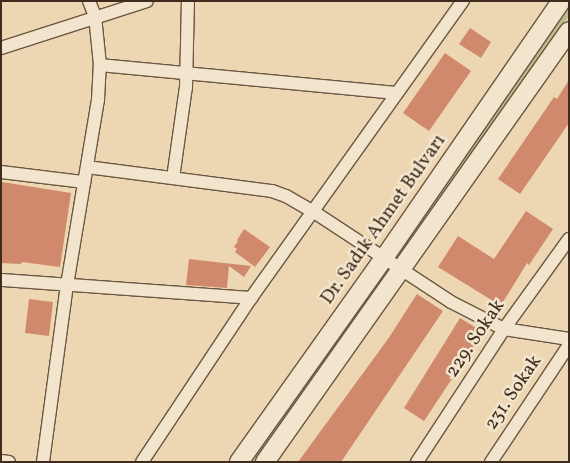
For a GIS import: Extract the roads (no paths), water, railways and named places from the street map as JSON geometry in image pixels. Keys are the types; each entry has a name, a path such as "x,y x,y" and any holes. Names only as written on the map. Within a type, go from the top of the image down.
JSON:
{"main road":[{"name":"Dr. Sadık Ahmet Bulvarı","path":"239,462 384,258 561,1"},
{"path":"265,462 569,32"}],"street":[{"path":"43,462 67,285 98,100 100,65 95,16 89,1"},
{"path":"1,48 95,16 147,1"},
{"path":"172,178 186,87 188,1"},
{"path":"142,462 251,298 463,1"},
{"path":"100,65 396,93"},
{"path":"87,166 272,191 297,201 451,302 504,330 569,339"},
{"path":"1,172 84,182"},
{"name":"229. Sokak","path":"416,462 504,330 569,239"},
{"path":"1,280 251,298"},
{"name":"231. Sokak","path":"491,462 569,345"},
{"path":"1,461 8,462"}]}
